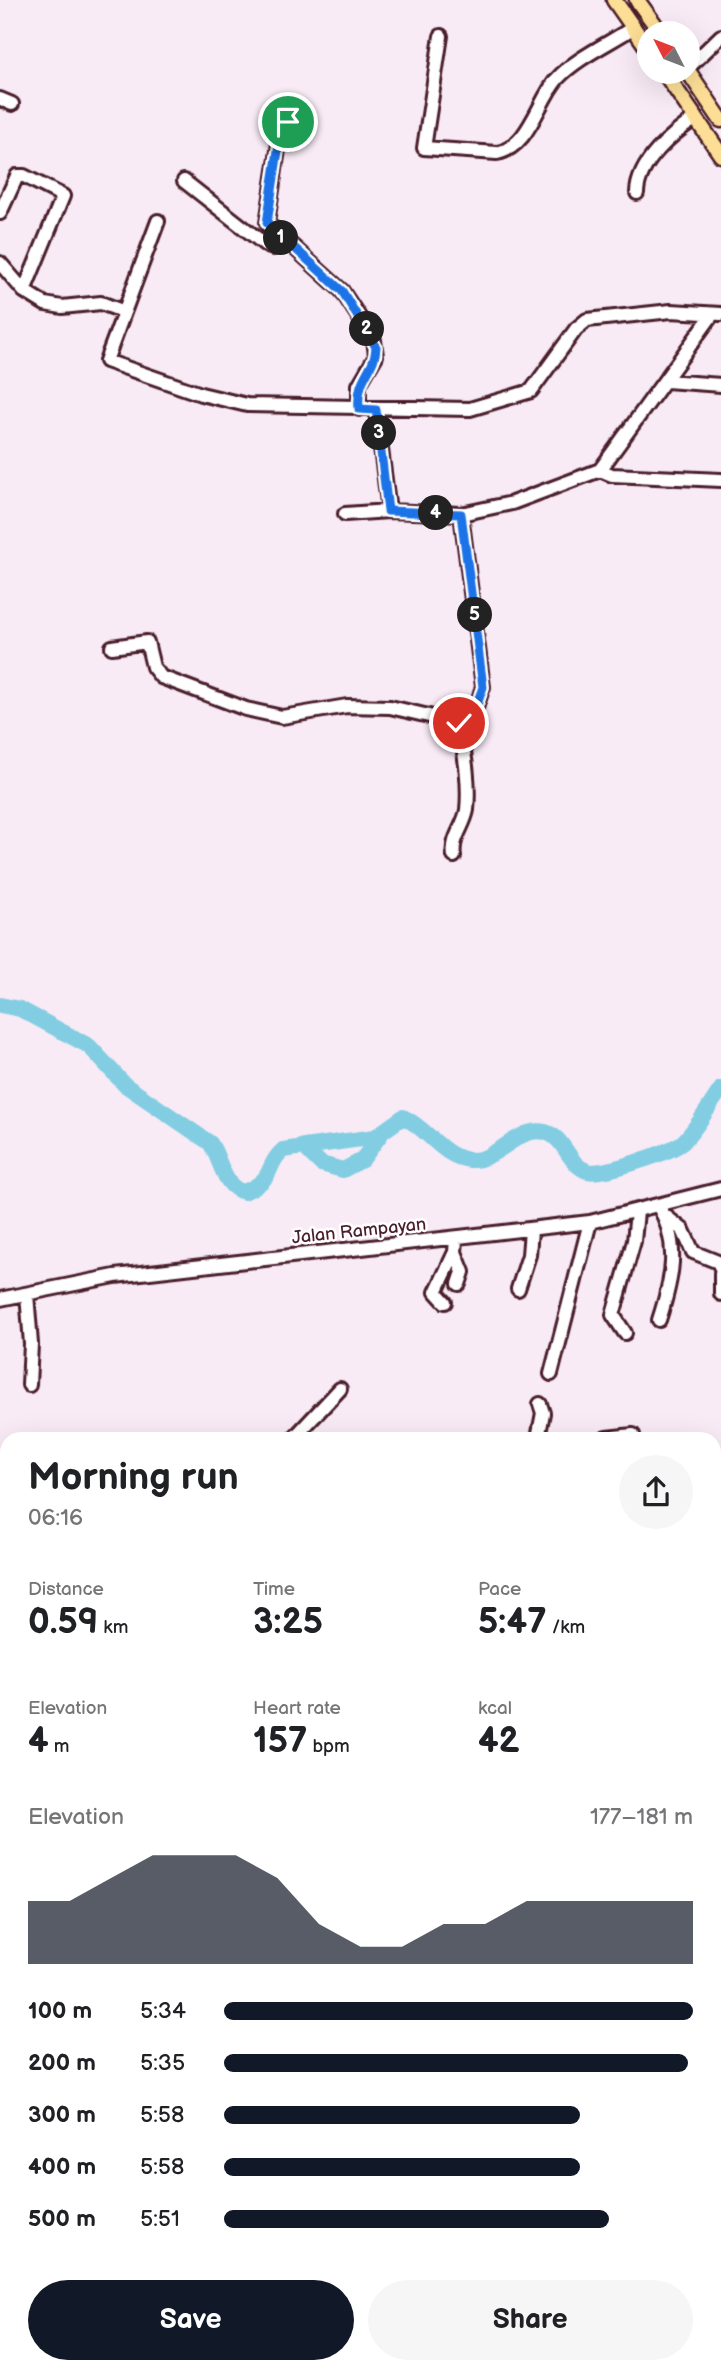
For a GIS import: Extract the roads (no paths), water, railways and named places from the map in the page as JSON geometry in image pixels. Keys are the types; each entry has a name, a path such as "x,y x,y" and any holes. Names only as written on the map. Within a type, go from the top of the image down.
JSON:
{"main road":[{"path":"614,0 637,32"},
{"path":"637,0 652,21"},
{"path":"672,84 721,155"},
{"path":"697,84 721,120"},
{"path":"685,102 702,93"}],"street":[{"path":"441,36 424,148 497,153 506,151 518,141 559,77 634,27"},
{"path":"700,57 721,36"},
{"path":"638,193 638,180 653,157 696,118"},
{"path":"305,122 283,124 267,223 285,243 342,291 374,340 376,356 359,385 359,409"},
{"path":"0,213 17,176 24,176 63,196 24,291"},
{"path":"184,181 267,246 273,248 285,243"},
{"path":"158,221 122,312 106,362 247,405 376,410 389,407 470,409 528,393 582,322 685,311 717,315"},
{"path":"0,263 24,291 45,304 62,307 101,303 122,312"},
{"path":"345,514 388,511 461,514 512,503 600,470 717,315"},
{"path":"666,381 721,385"},
{"path":"376,410 388,511"},
{"path":"600,470 612,475 721,480"},
{"path":"459,723 475,710 483,687 461,514"},
{"path":"112,647 147,642 153,667 161,677 187,689 271,715 314,714 347,706 390,707 459,723"},
{"path":"454,856 454,839 464,823 469,782 459,723"},
{"name":"Jalan Rampayan","path":"0,1299 115,1276 590,1222 661,1210 721,1189"},
{"path":"661,1210 683,1230 693,1252 718,1262 721,1270 721,1294"},
{"path":"659,1320 674,1261 661,1210"},
{"path":"625,1333 613,1315 634,1241 637,1212"},
{"path":"551,1374 590,1222"},
{"path":"518,1289 529,1255 531,1230"},
{"path":"445,1302 436,1292 455,1252 456,1239"},
{"path":"455,1252 462,1267 459,1284"},
{"path":"27,1294 31,1344 29,1385"},
{"path":"300,1432 340,1389"},
{"path":"539,1432 543,1413 540,1404"},
{"path":"721,1480 721,1489"}],"waterway":[{"path":"0,1005 20,1009 89,1046 125,1085 210,1143 231,1185 244,1192 262,1181 283,1150 375,1137 403,1117 460,1158 480,1159 535,1131 552,1135 575,1163 587,1171 621,1167 683,1142 721,1089"},
{"path":"303,1146 321,1164 343,1170 362,1160 381,1134"}]}
